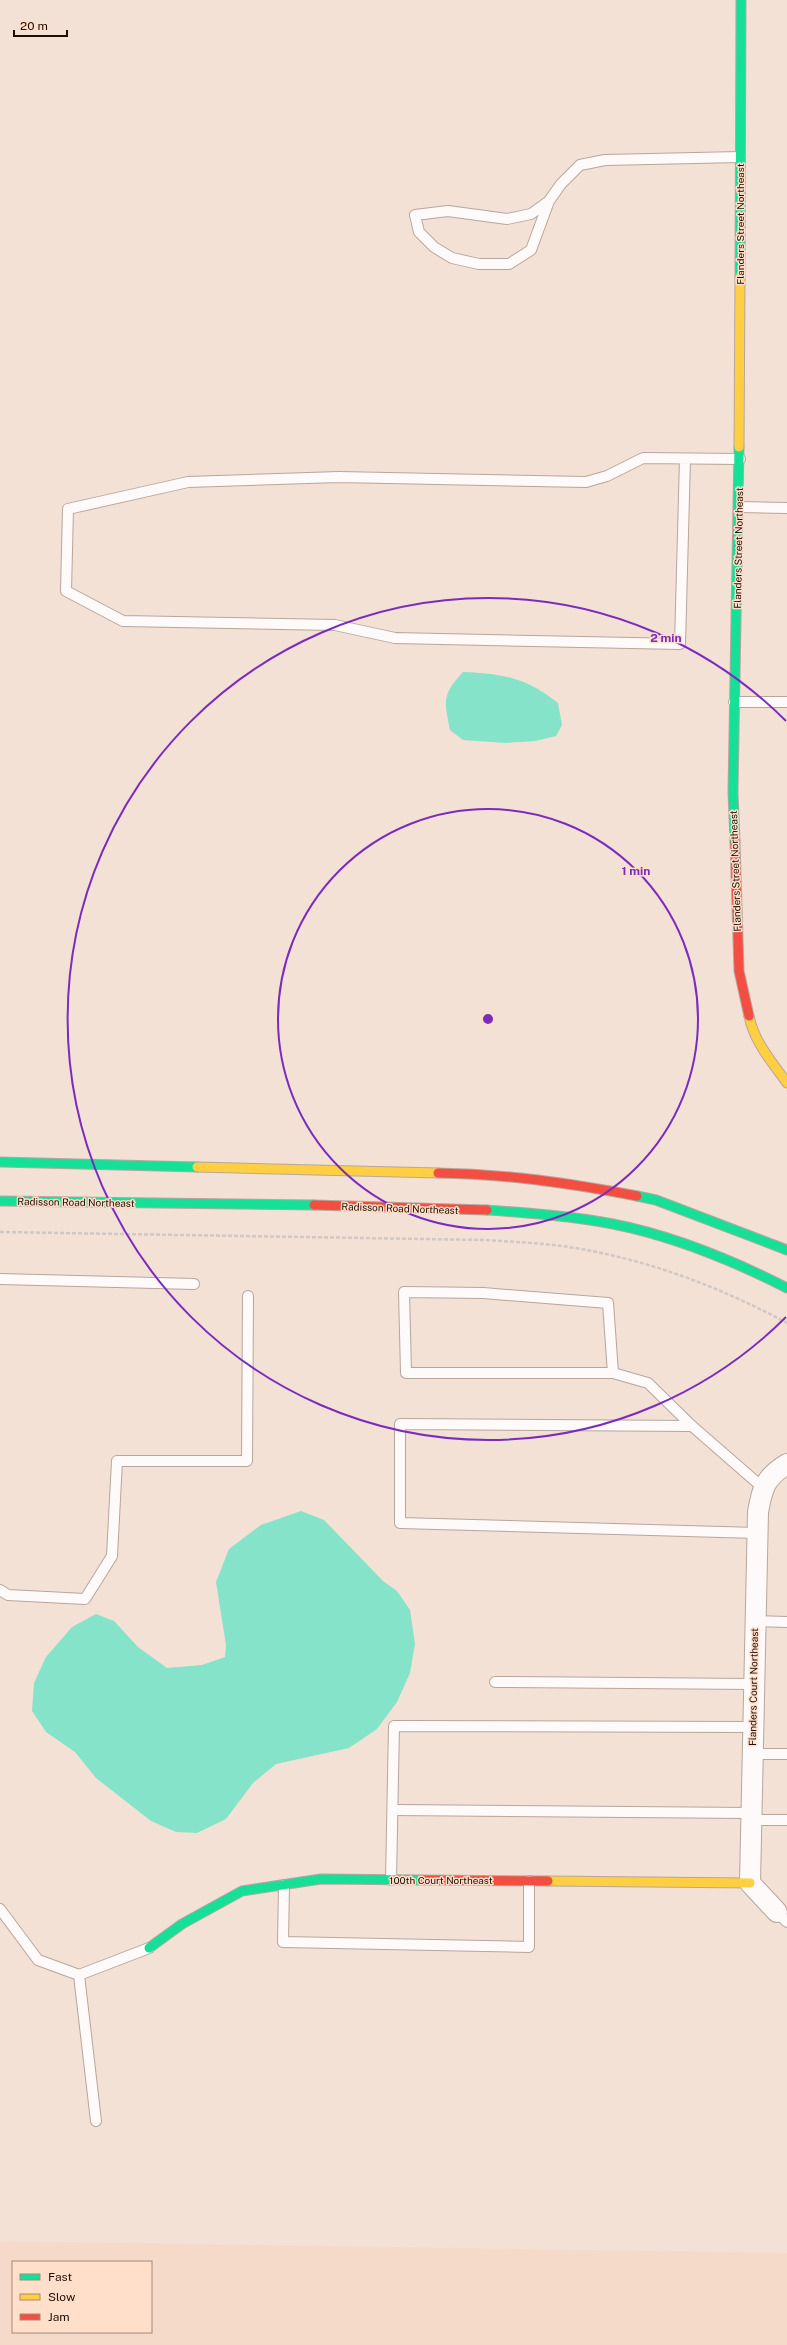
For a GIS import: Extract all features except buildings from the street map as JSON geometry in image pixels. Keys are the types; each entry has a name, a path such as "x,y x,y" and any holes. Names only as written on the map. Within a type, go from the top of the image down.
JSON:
{"street":[{"name":"Flanders Street Northeast","path":"742,0 740,157 740,459 733,792 739,971 751,1026 763,1050 787,1083"},
{"path":"0,1162 493,1174 565,1182 656,1200 773,1243 787,1250"},
{"name":"Radisson Road Northeast","path":"0,1201 461,1209 539,1214 592,1220 645,1232 706,1251 765,1276 787,1288"},
{"path":"762,1488 780,1468 787,1464"},
{"name":"Flanders Court Northeast","path":"750,1882 750,1816 757,1533 762,1488"},
{"name":"100th Court Northeast","path":"149,1948 182,1924 242,1891 321,1879 750,1882"},
{"path":"750,1882 782,1917"}],"lane":[{"path":"550,201 531,214 507,219 448,211 415,215 419,232 434,247 452,258 479,264 509,264 531,250 550,201 561,184 580,165 605,160 740,157"},
{"path":"685,458 680,644 395,638 334,626 123,621 66,591 68,509 188,482 339,477 586,482 607,476 643,458 685,458 740,459"},
{"path":"739,507 787,508"},
{"path":"734,702 787,702"},
{"path":"0,1279 194,1284"},
{"path":"613,1373 608,1303 483,1293 404,1292 406,1373 613,1373 648,1382 692,1426 762,1488"},
{"path":"0,1590 8,1595 85,1599 112,1556 117,1462 247,1461 248,1296"},
{"path":"692,1426 400,1424 400,1523 757,1533"},
{"path":"755,1621 787,1622"},
{"path":"495,1682 753,1684"},
{"path":"391,1880 394,1726 752,1727"},
{"path":"752,1754 787,1754"},
{"path":"393,1810 750,1816 787,1820"},
{"path":"284,1885 283,1942 529,1947 529,1881"},
{"path":"0,1909 38,1960 79,1975 149,1948"},
{"path":"79,1975 96,2121"}],"path":[{"path":"0,1232 484,1240 534,1243 576,1248 662,1269 724,1293 787,1323"}],"shaded area":[{"path":"463,672 490,674 513,678 535,687 546,694 558,703 562,725 556,736 535,741 506,743 463,740 450,730 446,698 451,687"},
{"path":"301,1511 324,1520 383,1581 397,1591 410,1610 415,1644 410,1673 397,1702 377,1729 349,1748 276,1764 253,1783 226,1819 197,1833 176,1832 151,1821 96,1778 75,1752 46,1732 32,1711 34,1683 46,1657 72,1627 96,1614 114,1621 138,1647 167,1668 202,1665 225,1657 226,1645 216,1582 229,1549 261,1525"},
{"path":"0,2241 787,2253 787,2345 0,2345"}],"traffic: fast":[{"path":"740,277 741,0"},
{"path":"735,842 733,792 739,447"},
{"path":"0,1162 197,1167"},
{"path":"637,1196 656,1200 787,1250"},
{"path":"0,1201 314,1205"},
{"path":"487,1210 582,1219 636,1229 702,1250 787,1288"},
{"path":"149,1948 182,1924 242,1891 321,1879 422,1880"}],"traffic: slow":[{"path":"739,447 740,277"},
{"path":"749,1016 751,1025 759,1043 787,1083"},
{"path":"197,1167 438,1173"},
{"path":"548,1881 750,1883"}],"traffic: jam":[{"path":"735,842 739,971 749,1016"},
{"path":"438,1173 513,1177 587,1187 637,1196"},
{"path":"314,1205 487,1210"},
{"path":"422,1880 548,1881"}]}
